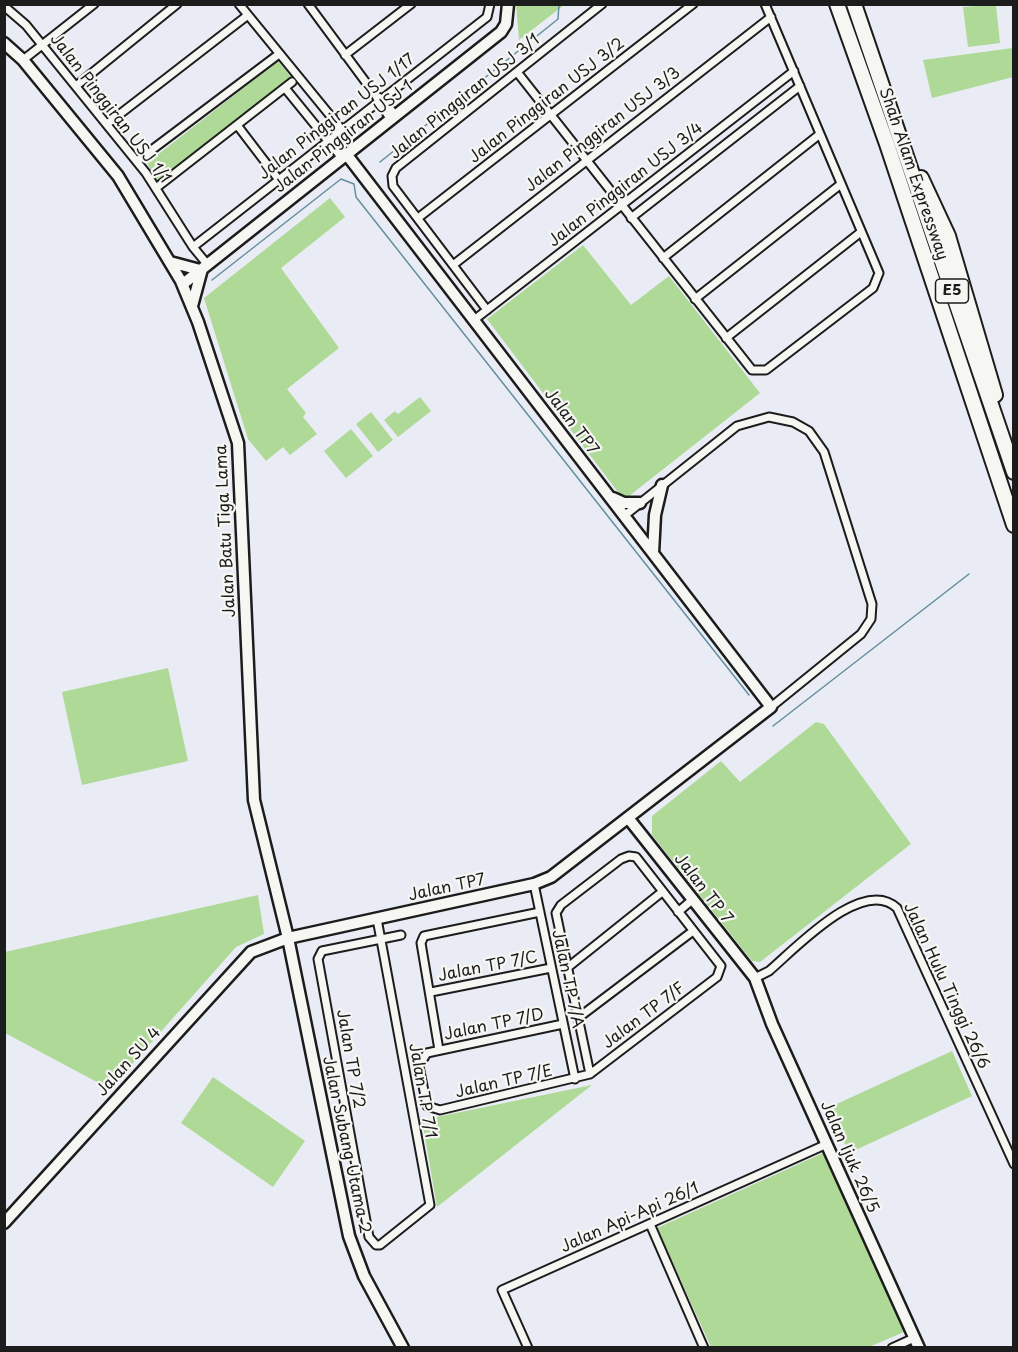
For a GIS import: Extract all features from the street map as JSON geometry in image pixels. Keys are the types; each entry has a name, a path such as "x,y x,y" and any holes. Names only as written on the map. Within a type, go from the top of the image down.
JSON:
{"highway":[{"name":"Shah Alam Expressway","path":"837,4 887,144 1014,525"},
{"name":"Shah Alam Expressway","path":"854,4 1014,472"},
{"path":"890,111 948,236 991,374 1014,462"}],"street":[{"path":"23,60 94,4"},
{"path":"76,86 177,4"},
{"path":"239,4 342,130"},
{"path":"345,55 411,4"},
{"name":"Jalan Pinggiran USJ 1/17","path":"193,247 379,99 487,17 490,4"},
{"name":"Jalan Pinggiran USJ 1","path":"183,284 501,32 506,24 508,4"},
{"name":"Jalan Pinggiran USJ 3/1","path":"487,310 393,186 392,176 396,168 602,4"},
{"name":"Jalan Pinggiran USJ 3/2","path":"418,218 693,4"},
{"path":"517,72 752,370 766,370 873,288 879,273 765,4"},
{"name":"Jalan Pinggiran USJ 1/1","path":"5,5 26,25 137,161 193,247 203,268"},
{"path":"311,6 393,118"},
{"path":"107,124 248,15"},
{"name":"Jalan Pinggiran USJ 3/3","path":"453,265 771,17"},
{"name":"Jalan Batu Tiga Lama","path":"4,43 23,60 118,176 183,284 238,443 254,800 288,938"},
{"path":"137,161 279,54"},
{"name":"Jalan Pinggiran USJ 3/4","path":"474,320 794,71"},
{"path":"156,188 292,82"},
{"name":"Jalan Pinggiran USJ 3/4","path":"631,218 800,86"},
{"path":"285,88 328,141 344,156"},
{"path":"237,125 279,180"},
{"path":"663,258 820,134"},
{"name":"Jalan TP7","path":"344,156 610,497 764,713"},
{"path":"695,299 841,184"},
{"path":"726,338 861,232"},
{"path":"170,262 203,268 192,307"},
{"name":"Jalan TP7","path":"288,938 534,884 550,877 629,819 764,713 861,634 871,619 873,604 824,452 809,431 793,422 769,417 737,426 624,516"},
{"path":"652,553 655,515 662,485"},
{"path":"610,497 624,503 640,503"},
{"name":"Jalan TP 7","path":"629,819 754,978"},
{"path":"578,1018 693,931 636,856 621,859 561,905 556,913 567,968 590,1074"},
{"name":"Jalan TP 7/A","path":"534,884 575,1079"},
{"path":"567,968 663,892"},
{"name":"Jalan Hulu Tinggi 26/6","path":"754,978 769,971 852,904 873,899 892,903 897,908 1014,1164"},
{"path":"678,912 692,900"},
{"path":"440,1050 422,943 424,936 540,912"},
{"name":"Jalan TP 7/1","path":"377,918 430,1205 380,1245"},
{"name":"Jalan TP 7/F","path":"575,1079 590,1074 717,977 721,966 693,931"},
{"name":"Jalan TP 7/2","path":"380,1245 373,1244 369,1237 318,959 322,951 401,935"},
{"name":"Jalan SU 4","path":"4,1223 243,958 260,946 288,938"},
{"name":"Jalan Subang Utama 2","path":"288,938 349,1236 364,1276 403,1347"},
{"name":"Jalan TP 7/C","path":"431,992 551,968"},
{"name":"Jalan Ijuk 26/5","path":"754,978 916,1343"},
{"name":"Jalan TP 7/D","path":"422,1083 419,1066 427,1053 563,1024"},
{"name":"Jalan TP 7/E","path":"422,1083 428,1106 440,1110 575,1079"},
{"name":"Jalan Api-Api 26/1","path":"528,1347 502,1290 827,1144"},
{"path":"650,1224 704,1347"},
{"path":"892,1347 916,1343"}],"green space":[{"path":"516,4 564,4 564,5 519,40"},
{"path":"996,5 1000,43 968,47 963,7"},
{"path":"1013,48 1013,77 932,98 923,60"},
{"path":"278,61 292,78 158,183 147,163"},
{"path":"330,198 345,217 281,268 339,348 287,389 306,413 303,417 317,434 290,455 283,447 266,461 248,439 204,298"},
{"path":"583,245 631,305 669,276 760,393 624,500 487,319"},
{"path":"420,397 431,411 398,437 384,420 395,411 398,414"},
{"path":"371,412 393,440 378,452 356,424"},
{"path":"351,429 373,456 346,478 324,451"},
{"path":"168,668 188,761 82,785 62,692"},
{"path":"816,722 824,724 911,844 760,962 752,961 652,835 652,816 721,761 740,782"},
{"path":"258,895 264,934 236,947 110,1089 5,1033 5,952"},
{"path":"952,1051 972,1096 849,1153 828,1108"},
{"path":"213,1077 305,1141 273,1187 181,1123"},
{"path":"592,1085 437,1207 422,1120"},
{"path":"823,1153 904,1332 869,1347 711,1347 657,1228"}],"waterway":[{"path":"380,162 558,19 559,4"},
{"path":"212,280 341,179 354,184 356,197 749,695"},
{"path":"773,726 969,574"}]}
